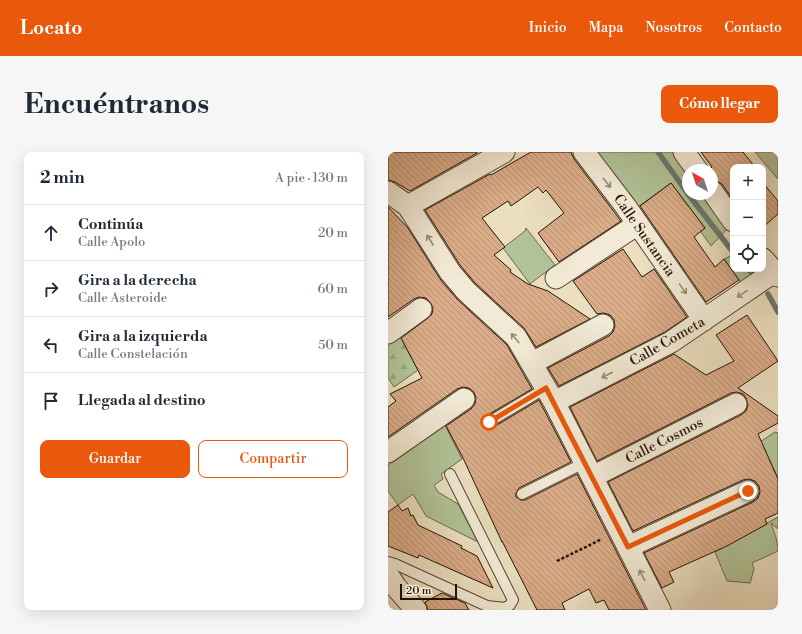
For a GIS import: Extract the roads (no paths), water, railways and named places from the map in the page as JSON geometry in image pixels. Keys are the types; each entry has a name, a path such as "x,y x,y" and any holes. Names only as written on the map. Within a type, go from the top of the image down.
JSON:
{"street":[{"path":"408,206 504,152"},
{"name":"Calle Sustancia","path":"584,152 638,224 704,320"},
{"path":"684,152 693,164"},
{"path":"388,192 408,206 450,272 466,291 516,337 550,395 660,610"},
{"path":"718,200 730,217"},
{"path":"556,278 638,224"},
{"name":"Calle Cometa","path":"550,395 671,342 704,320 772,269"},
{"path":"388,333 421,309"},
{"path":"532,363 603,325"},
{"path":"388,452 464,399"},
{"name":"Calle Cosmos","path":"588,470 736,404"},
{"path":"624,539 748,491"},
{"path":"388,575 396,587 416,610"}],"lane":[{"path":"489,422 550,395"},
{"path":"522,494 588,470"},
{"path":"388,562 487,606 505,608 510,605 512,600 450,474"}],"waterway":[{"path":"658,152 682,186"},
{"path":"693,200 730,248"},
{"path":"751,272 754,275"},
{"path":"768,294 778,312"}]}
